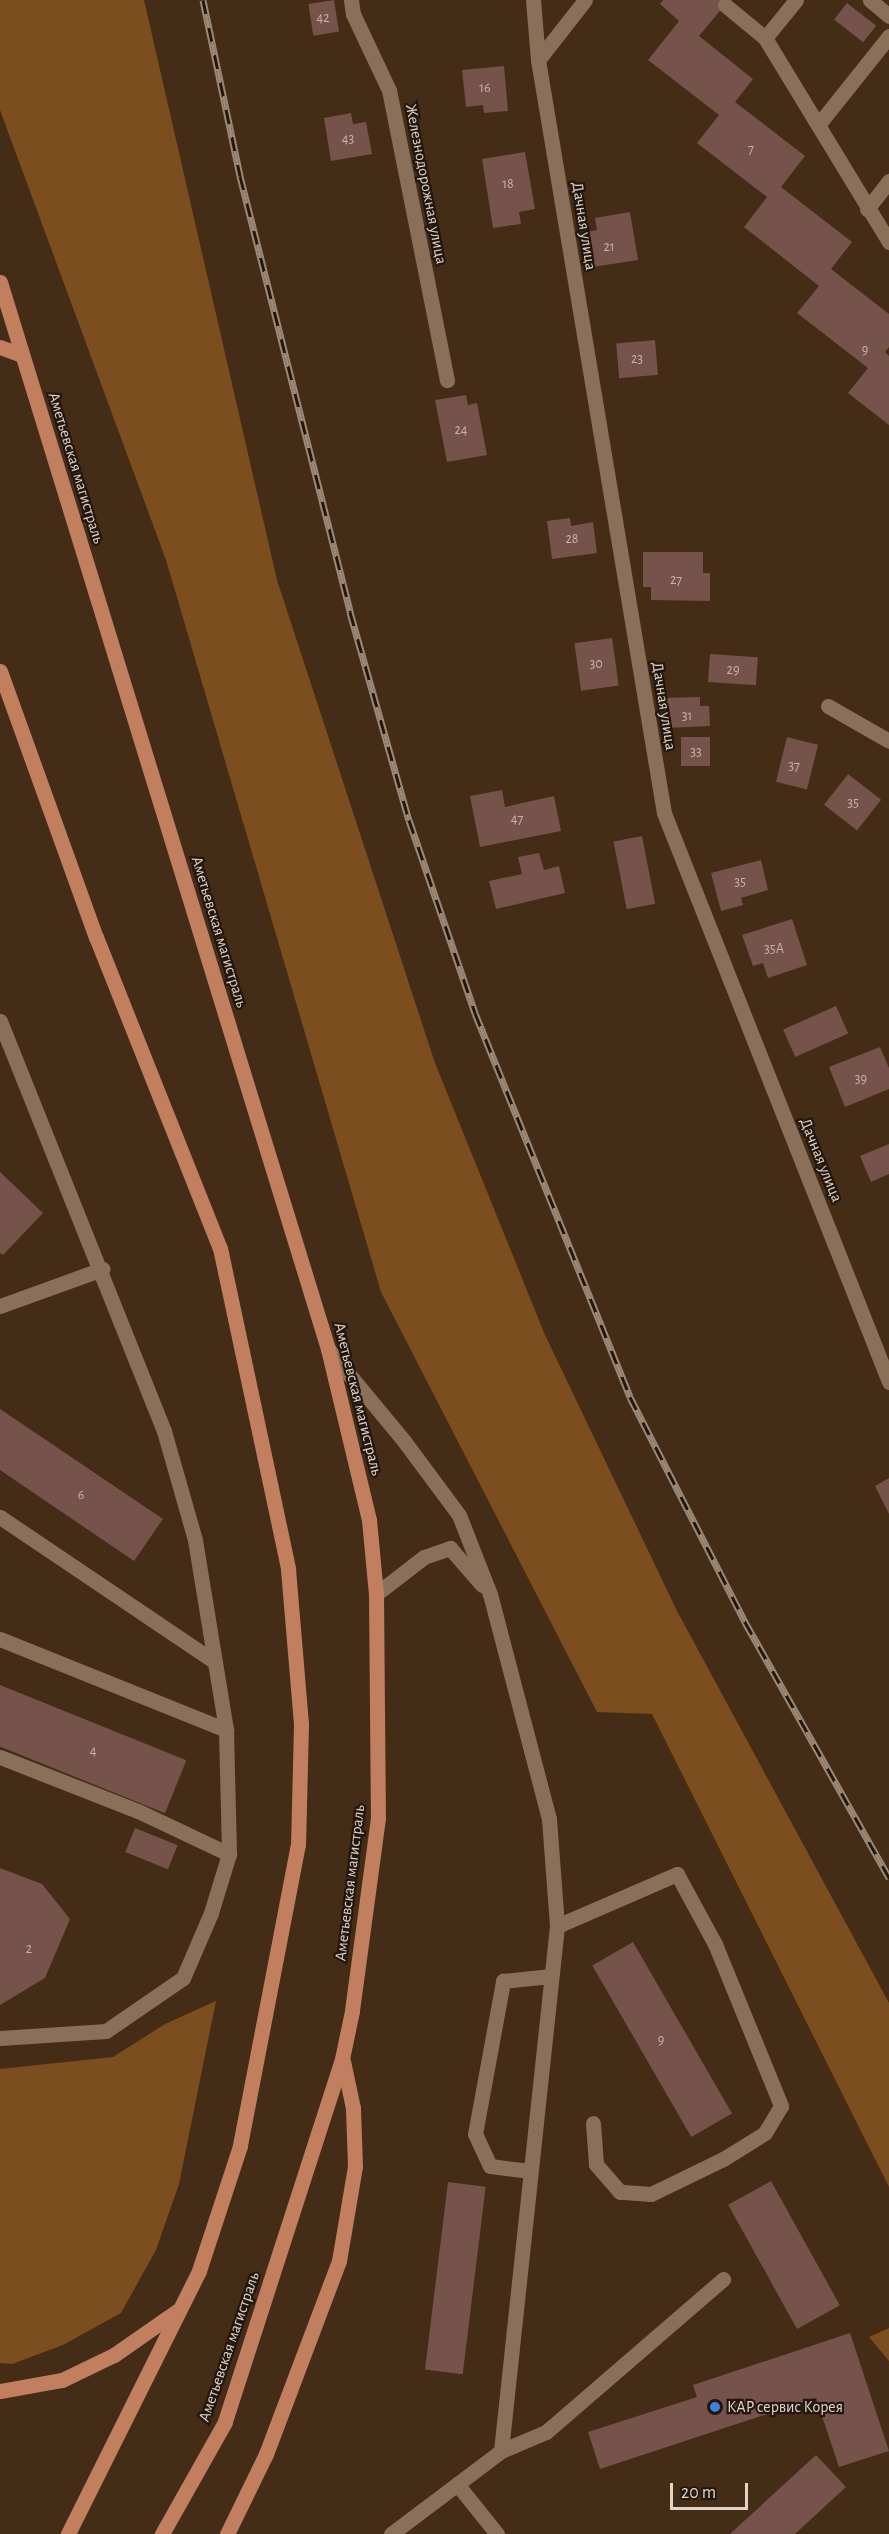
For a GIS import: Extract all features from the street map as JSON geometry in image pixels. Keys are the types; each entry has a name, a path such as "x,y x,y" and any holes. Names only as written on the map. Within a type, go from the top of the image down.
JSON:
{"main road":[{"name":"Аметьевская магистраль","path":"0,282 328,1349 369,1520 376,1594 378,1818 352,2011 342,2059 225,2422 162,2534"},
{"path":"0,347 22,355"},
{"path":"0,671 96,937 220,1248 288,1569 301,1724 298,1844 240,2146 199,2271 68,2534"},
{"path":"227,2534 266,2454 339,2261 355,2166 353,2108 342,2059"},
{"path":"0,2391 23,2390 62,2380 114,2355 179,2309"}],"street":[{"name":"Железнодорожная улица","path":"351,0 353,14 389,90 447,380"},
{"name":"Дачная улица","path":"533,0 538,60 664,813 889,1382"},
{"path":"538,60 585,0"},
{"path":"765,38 796,0"},
{"path":"870,0 889,16"},
{"path":"725,5 765,38 889,242"},
{"path":"818,125 889,36"},
{"path":"867,209 889,181"},
{"path":"828,706 889,741"},
{"path":"0,1021 102,1269 164,1431 195,1540 226,1730 229,1854 211,1913 183,1978 106,2031 0,2038"},
{"path":"0,1306 102,1269"},
{"path":"328,1349 404,1441 459,1515 490,1594 549,1819 556,1926 501,2451"},
{"path":"0,1517 215,1662"},
{"path":"376,1594 424,1557 450,1548 490,1594"},
{"path":"0,1639 226,1730"},
{"path":"0,1757 138,1811 229,1854"},
{"path":"556,1926 677,1874 715,1944 781,2106 765,2133 723,2159 651,2194 620,2192 596,2164 593,2123"},
{"path":"530,2171 490,2166 474,2134 503,1981 551,1976"},
{"path":"391,2534 501,2451 546,2432 723,2279"},
{"path":"457,2484 497,2534"}],"shaded area":[{"path":"0,0 144,0 277,580 435,1063 545,1335 677,1611 889,2003 889,2187 652,1714 597,1712 381,1292 166,560 0,110"},
{"path":"216,2001 179,2184 156,2250 121,2313 63,2345 12,2364 0,2363 0,2069 113,2057 165,2024"},
{"path":"889,2328 889,2361 869,2337"}],"building":[{"path":"334,0 339,32 313,36 308,4"},
{"path":"663,0 729,0 699,36 753,79 735,102 805,156 781,187 852,242 831,269 889,314 889,347 885,352 889,356 889,425 848,393 868,368 797,313 819,286 744,227 767,197 697,143 719,115 648,60 679,21 660,4"},
{"path":"847,3 876,26 863,42 834,20"},
{"path":"504,66 508,111 484,113 483,105 466,107 462,70"},
{"path":"351,113 353,124 366,122 372,154 331,161 324,118"},
{"path":"525,152 535,209 519,212 521,224 493,228 482,159"},
{"path":"630,212 638,260 586,268 581,233 597,230 595,218"},
{"path":"655,340 658,375 619,378 616,343"},
{"path":"466,395 468,405 477,403 487,455 447,462 435,400"},
{"path":"570,518 571,526 593,522 597,553 552,559 547,521"},
{"path":"643,552 703,552 703,573 710,573 710,601 651,600 651,587 643,587"},
{"path":"612,638 619,686 581,691 574,643"},
{"path":"710,654 758,657 756,685 708,682"},
{"path":"700,697 700,706 709,706 710,726 666,728 664,698"},
{"path":"681,737 710,737 710,766 681,766"},
{"path":"787,737 818,745 807,789 776,782"},
{"path":"848,774 881,800 857,831 824,805"},
{"path":"502,790 505,807 554,796 561,831 480,847 470,796"},
{"path":"642,836 655,904 627,909 614,842"},
{"path":"539,853 544,870 559,866 565,893 496,909 489,881 522,874 518,857"},
{"path":"761,860 768,890 741,898 743,905 721,911 711,873"},
{"path":"792,919 807,965 768,978 763,963 753,966 742,935"},
{"path":"836,1006 848,1033 795,1057 783,1030"},
{"path":"880,1047 889,1068 889,1089 845,1107 829,1067"},
{"path":"889,1144 889,1174 871,1182 860,1156"},
{"path":"0,1172 43,1213 3,1255 0,1253"},
{"path":"0,1409 163,1519 134,1561 0,1470"},
{"path":"889,1478 889,1514 875,1486"},
{"path":"0,1685 186,1760 165,1813 0,1746"},
{"path":"135,1828 178,1845 168,1869 125,1852"},
{"path":"0,1868 42,1884 70,1919 45,1978 0,2005"},
{"path":"633,1942 732,2113 691,2137 592,1966"},
{"path":"771,2181 840,2305 797,2329 728,2205"},
{"path":"448,2182 486,2187 463,2374 425,2370"},
{"path":"850,2333 889,2451 839,2467 816,2398 600,2469 588,2432 697,2397 693,2385"},
{"path":"816,2455 846,2487 795,2534 730,2534"}],"railway":[{"path":"203,0 240,176 350,612 409,820 475,1013 630,1397 745,1622 889,1878"}],"place":[{"name":"КАР сервис Корея","path":"715,2407"}]}
